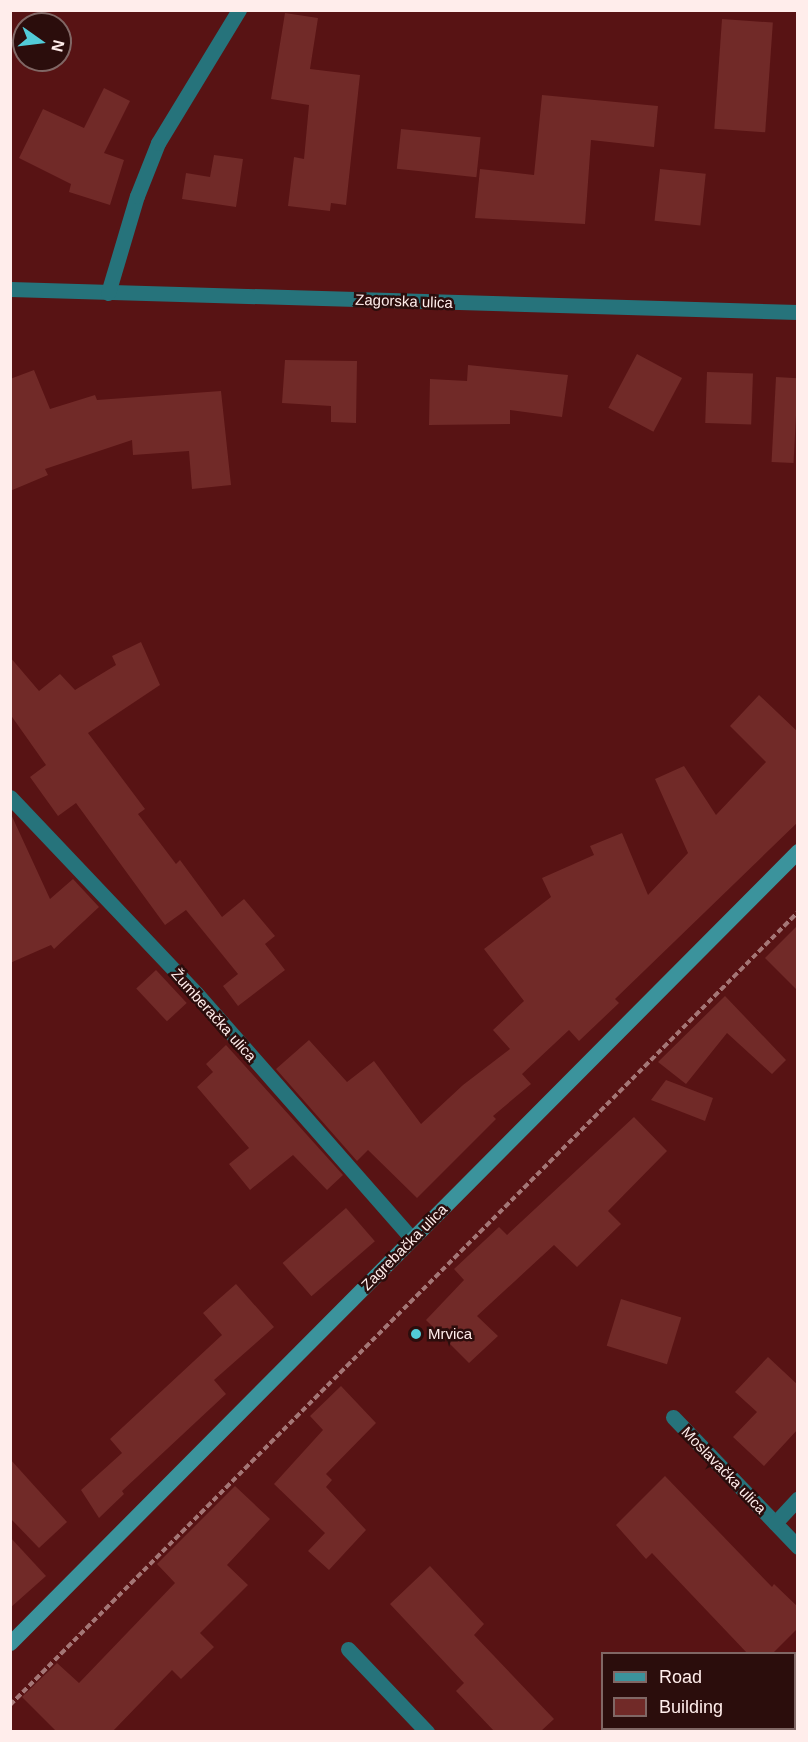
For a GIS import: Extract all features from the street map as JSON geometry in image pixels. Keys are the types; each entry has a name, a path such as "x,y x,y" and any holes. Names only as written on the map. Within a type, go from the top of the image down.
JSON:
{"main road":[{"name":"Zagrebačka ulica","path":"10,1643 798,851"}],"street":[{"path":"108,292 137,196 158,143 239,10"},
{"name":"Zagorska ulica","path":"10,289 798,312"},
{"name":"Žumberačka ulica","path":"10,797 196,993 412,1239"},
{"name":"Moslavačka ulica","path":"673,1417 798,1547"},
{"name":"Moslavačka ulica","path":"775,1523 798,1498"},
{"path":"348,1649 427,1731"}],"path":[{"path":"10,1705 798,912"}],"building":[{"path":"285,13 318,18 310,69 360,75 346,205 331,203 330,211 288,206 294,157 304,159 309,105 271,99"},
{"path":"722,19 773,23 765,132 714,129"},
{"path":"104,88 130,101 104,153 124,160 110,205 69,192 71,184 19,158 43,109 84,128"},
{"path":"542,95 658,106 654,147 591,140 585,224 475,218 480,169 534,175"},
{"path":"401,129 481,137 476,177 397,169"},
{"path":"214,155 243,159 236,207 182,199 186,173 210,177"},
{"path":"660,169 706,174 700,226 655,221"},
{"path":"637,354 682,378 653,432 608,408"},
{"path":"285,360 357,361 356,423 331,422 331,406 282,403"},
{"path":"468,365 568,375 562,417 510,410 510,424 429,425 430,379 467,381"},
{"path":"34,370 50,409 95,395 97,400 221,391 231,485 192,489 189,451 133,455 132,440 45,469 48,475 10,491 10,379"},
{"path":"707,372 753,374 751,425 705,423"},
{"path":"776,377 798,378 794,463 772,462"},
{"path":"141,642 160,685 88,733 145,809 138,814 176,864 180,860 222,917 244,899 275,936 265,944 285,970 238,1006 223,986 238,974 186,910 165,925 76,803 58,816 30,777 46,765 10,714 10,657 39,691 60,674 75,690 116,665 112,656"},
{"path":"759,695 798,732 798,822 615,999 619,1003 579,1041 569,1030 522,1074 531,1084 493,1116 496,1119 417,1198 368,1150 357,1161 276,1069 309,1040 347,1082 374,1061 421,1124 463,1085 510,1049 493,1030 524,1001 484,949 551,897 542,878 594,855 590,846 622,833 648,895 688,853 655,779 684,766 716,815 766,762 730,726"},
{"path":"10,812 50,899 73,879 99,907 54,949 51,945 10,963"},
{"path":"798,925 798,991 765,958"},
{"path":"156,970 187,1003 167,1021 136,988"},
{"path":"725,996 786,1060 772,1074 727,1033 686,1084 658,1062"},
{"path":"226,1045 343,1175 327,1190 293,1155 250,1190 229,1164 249,1148 197,1087 213,1072 206,1064"},
{"path":"666,1080 713,1098 705,1121 651,1100"},
{"path":"634,1117 667,1151 608,1211 621,1224 577,1267 554,1245 477,1316 498,1336 469,1363 426,1320 464,1280 454,1269 499,1227 507,1235"},
{"path":"346,1208 375,1241 311,1296 283,1263"},
{"path":"236,1284 274,1327 214,1380 226,1394 122,1491 124,1494 99,1518 81,1490 122,1453 110,1439 222,1335 203,1313"},
{"path":"621,1299 681,1317 667,1364 607,1346"},
{"path":"768,1357 798,1385 798,1429 764,1466 733,1437 757,1412 735,1392"},
{"path":"341,1386 376,1423 326,1474 332,1480 326,1487 366,1530 329,1570 308,1551 325,1533 274,1484 323,1430 310,1416"},
{"path":"10,1459 67,1522 39,1548 10,1518"},
{"path":"665,1476 772,1587 774,1584 798,1607 798,1628 774,1652 746,1652 652,1553 646,1559 616,1525"},
{"path":"235,1486 270,1519 227,1565 248,1585 200,1633 214,1647 181,1679 172,1670 113,1731 56,1731 22,1697 57,1663 79,1683 175,1583 157,1564"},
{"path":"10,1537 46,1576 10,1608"},
{"path":"430,1566 484,1624 474,1635 554,1719 541,1731 494,1731 456,1691 464,1683 390,1604"}],"place":[{"name":"Mrvica","path":"416,1334"}]}
